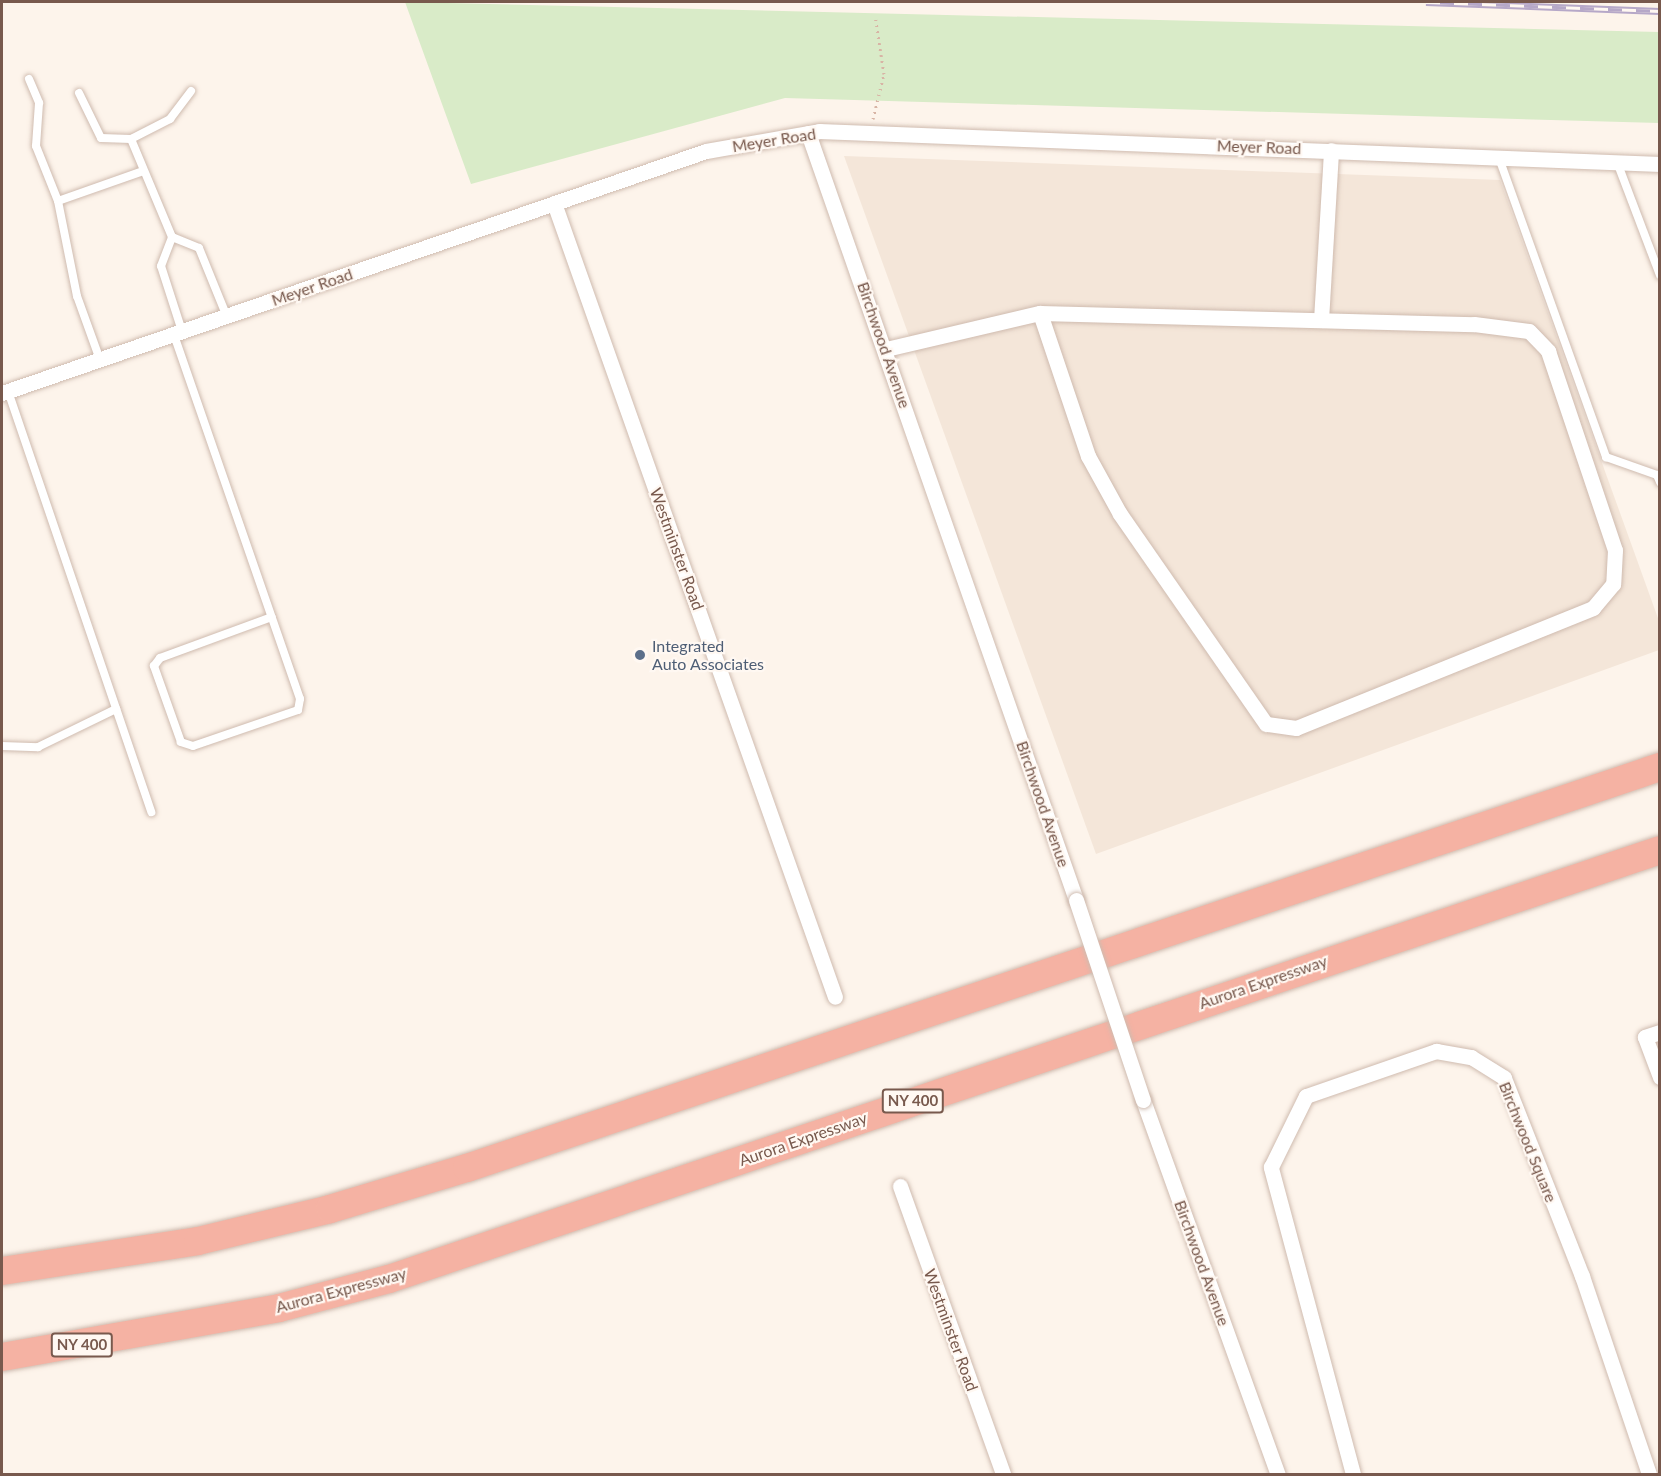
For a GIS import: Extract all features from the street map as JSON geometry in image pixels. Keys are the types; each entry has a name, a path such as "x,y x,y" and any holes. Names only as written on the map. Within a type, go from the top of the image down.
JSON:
{"highway":[{"path":"2,1271 198,1241 330,1209 467,1168 1654,768"},
{"name":"Aurora Expressway","path":"2,1357 258,1312 389,1279 1659,850"}],"street":[{"name":"Meyer Road","path":"5,392 706,151 808,133 869,132 1659,164"},
{"name":"Birchwood Avenue","path":"808,133 886,348 1143,1100 1278,1474"},
{"path":"1321,320 1331,150"},
{"name":"Westminster Road","path":"554,203 836,997"},
{"path":"886,348 1040,313 1474,324 1529,331 1548,351 1615,550 1613,584 1593,608 1296,729 1266,724 1120,514 1089,456 1040,313"},
{"path":"1659,1032 1645,1037 1659,1077"},
{"name":"Birchwood Square","path":"1353,1474 1271,1167 1306,1096 1436,1051 1471,1057 1504,1078 1582,1276 1649,1474"},
{"name":"Westminster Road","path":"900,1186 1002,1474"}],"lane":[{"path":"29,79 39,103 36,146 58,201 77,296 100,360"},
{"path":"79,93 101,138 130,138 170,119 191,91"},
{"path":"130,138 172,237 199,248 226,317"},
{"path":"1498,157 1606,457 1657,476 1659,482"},
{"path":"1617,162 1659,275"},
{"path":"58,201 143,171"},
{"path":"172,237 161,266 178,333 300,699 298,710 193,746 181,742 154,666 160,658 272,617"},
{"path":"5,392 151,812"},
{"path":"2,746 38,747 116,709"}],"path":[{"path":"869,132 884,74 875,15"}],"shaded area":[{"path":"844,156 1500,180 1659,621 1659,650 1096,854"}],"green space":[{"path":"405,2 1659,32 1659,123 785,98 471,184"}],"railway":[{"path":"1426,2 1660,11"}],"place":[{"name":"Integrated Auto Associates","path":"640,655"}]}
